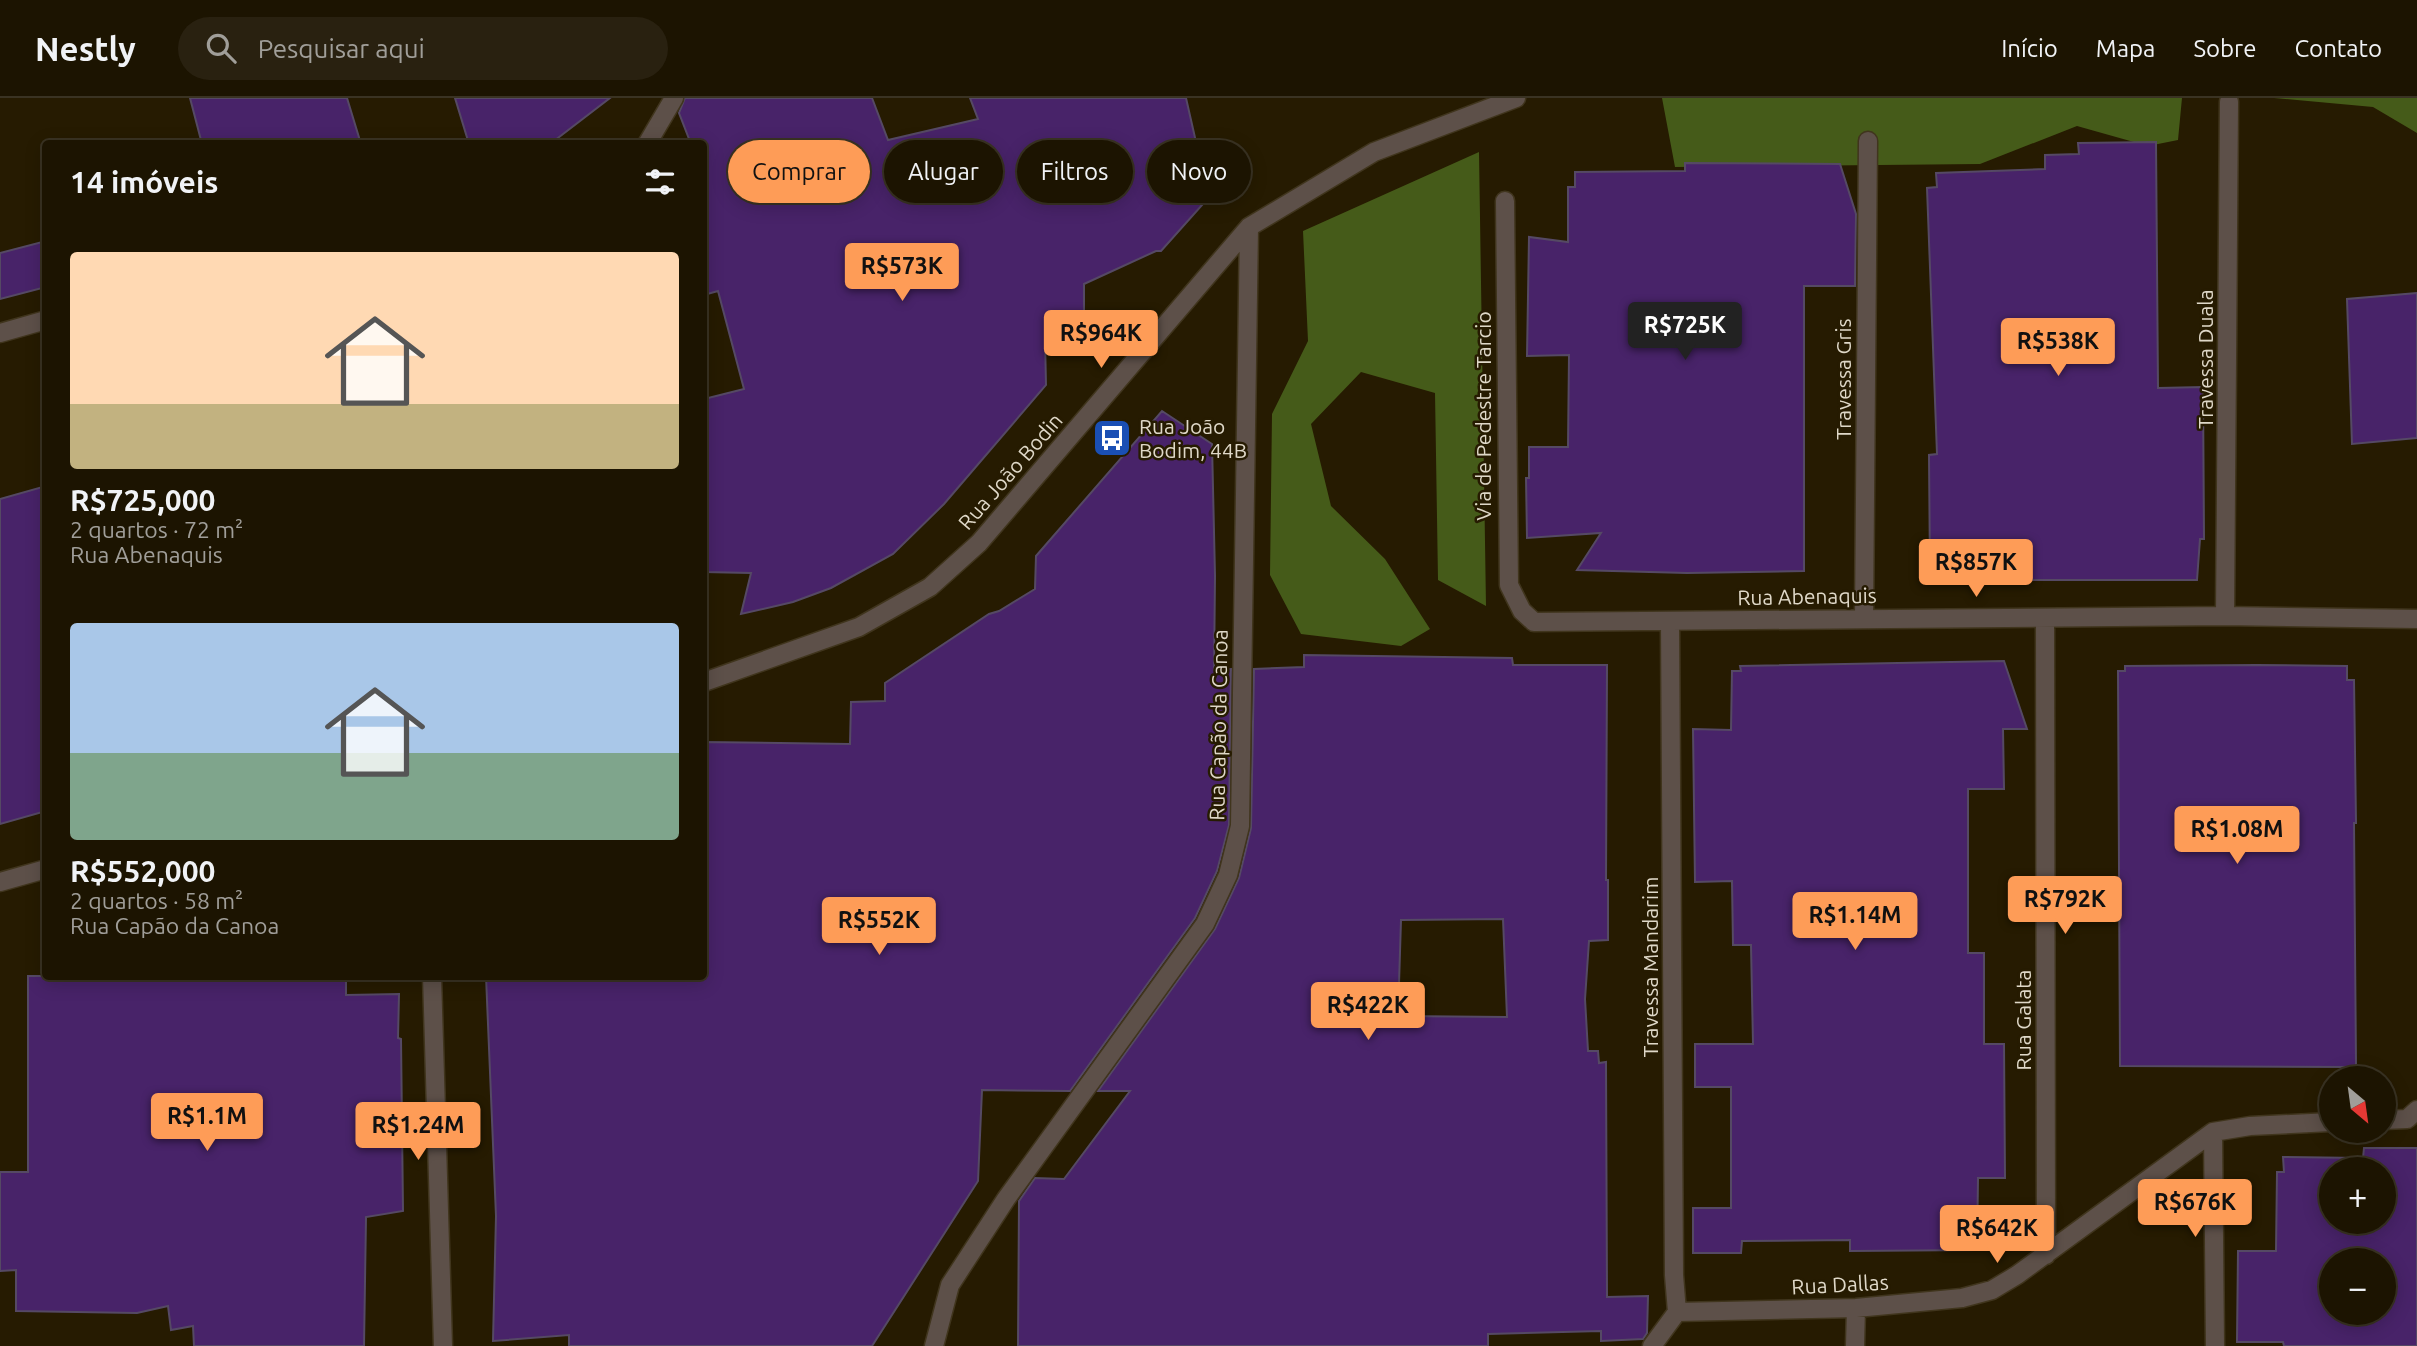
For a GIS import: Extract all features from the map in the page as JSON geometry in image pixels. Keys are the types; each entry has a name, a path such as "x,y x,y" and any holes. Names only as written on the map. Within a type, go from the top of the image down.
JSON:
{"street":[{"path":"649,140 674,98"},
{"name":"Rua João Bodin","path":"707,681 859,626 930,587 979,543 1249,227 1374,152 1516,98"},
{"name":"Travessa Duala","path":"2225,616 2229,102"},
{"name":"Travessa Gris","path":"1864,618 1868,141"},
{"name":"Via de Pedestre Tarcio","path":"1504,201 1509,585 1522,611 1534,622"},
{"name":"Rua Capão da Canoa","path":"934,1346 950,1285 1006,1199 1205,924 1228,875 1240,826 1249,227"},
{"path":"0,333 42,321"},
{"name":"Rua Abenaquis","path":"1534,622 2225,616 2417,619"},
{"name":"Rua Galata","path":"2045,618 2046,1255"},
{"name":"Travessa Mandarim","path":"1670,621 1674,1275 1677,1312"},
{"path":"0,882 42,870"},
{"path":"432,980 443,1346"},
{"path":"2396,1118 2414,1116"},
{"name":"Rua Dallas","path":"1677,1312 1856,1308 1962,1298 1992,1290 2046,1255 2213,1132 2250,1126 2319,1123"},
{"path":"2213,1132 2214,1346"},
{"path":"1855,1346 1856,1308"},
{"path":"1652,1346 1677,1312"}],"green space":[{"path":"1662,98 2182,98 2178,140 2148,146 2077,126 1980,164 1675,167"},
{"path":"2274,98 2417,98 2417,133 2373,107"},
{"path":"1479,152 1486,606 1438,580 1435,393 1361,372 1311,424 1331,506 1385,559 1430,629 1401,646 1301,634 1270,575 1272,414 1308,341 1303,231"}],"building":[{"path":"190,98 347,98 360,140 201,140"},
{"path":"455,98 610,98 555,140 468,140"},
{"path":"685,98 872,98 888,140 978,119 970,98 1186,98 1196,140 1147,140 1147,203 1204,203 1161,251 1084,284 1084,339 1045,339 1046,385 944,504 893,554 831,588 793,602 741,614 751,573 707,572 707,398 744,389 718,291 707,294 707,140 689,140 679,113"},
{"path":"2156,142 2158,388 2203,387 2204,539 2200,539 2197,580 2009,580 2009,572 1930,573 1929,455 1937,454 1927,188 1937,187 1936,173 2045,169 2045,155 2079,154 2078,143"},
{"path":"1685,163 1840,164 1856,214 1855,286 1804,286 1804,571 1687,573 1577,570 1601,533 1527,538 1526,478 1529,478 1529,447 1568,447 1569,355 1527,356 1529,237 1568,242 1568,187 1575,187 1575,172 1685,171"},
{"path":"42,242 42,288 0,299 0,253"},
{"path":"2417,293 2417,438 2352,444 2347,299"},
{"path":"1162,411 1212,444 1214,670 1231,669 1229,825 1217,871 1195,918 1070,1091 982,1090 978,1181 872,1346 569,1346 569,1335 493,1341 496,1216 486,980 707,980 707,742 850,744 851,702 885,701 885,683 989,614 999,611 1035,589 1036,556"},
{"path":"42,487 42,812 0,824 0,499"},
{"path":"1304,655 1512,658 1513,665 1607,665 1608,940 1589,941 1585,999 1588,1051 1598,1051 1599,1063 1606,1062 1607,1297 1648,1296 1647,1333 1643,1339 1601,1341 1601,1331 1488,1334 1488,1346 1018,1346 1019,1201 1035,1178 1064,1179 1130,1091 1098,1091 1215,929 1239,878 1251,828 1254,669 1304,667","holes":["1503,919 1507,1017 1398,1016 1401,920"]},
{"path":"2004,661 2027,729 2003,729 2004,789 1968,789 1968,953 1984,953 1984,1044 2004,1044 2005,1178 1978,1178 1977,1250 1850,1251 1850,1240 1742,1241 1741,1253 1693,1253 1693,1208 1731,1208 1731,1087 1695,1087 1695,1044 1753,1044 1751,945 1733,945 1732,881 1695,882 1693,729 1731,730 1732,671 1741,671 1740,666"},
{"path":"2125,666 2347,666 2347,680 2354,680 2356,1066 2120,1066 2118,671 2125,671"},
{"path":"28,976 42,976 42,980 346,980 346,995 399,994 403,1211 366,1217 364,1346 194,1346 193,1326 171,1330 168,1306 137,1313 16,1311 16,1270 0,1271 0,1172 28,1172"},
{"path":"2364,1148 2417,1148 2417,1346 2284,1346 2283,1342 2237,1342 2238,1251 2276,1251 2277,1172 2284,1172 2283,1157 2319,1157 2319,1234 2396,1234 2396,1157 2363,1157"}],"place":[{"name":"Rua João Bodim, 44B","path":"1112,438"}]}
